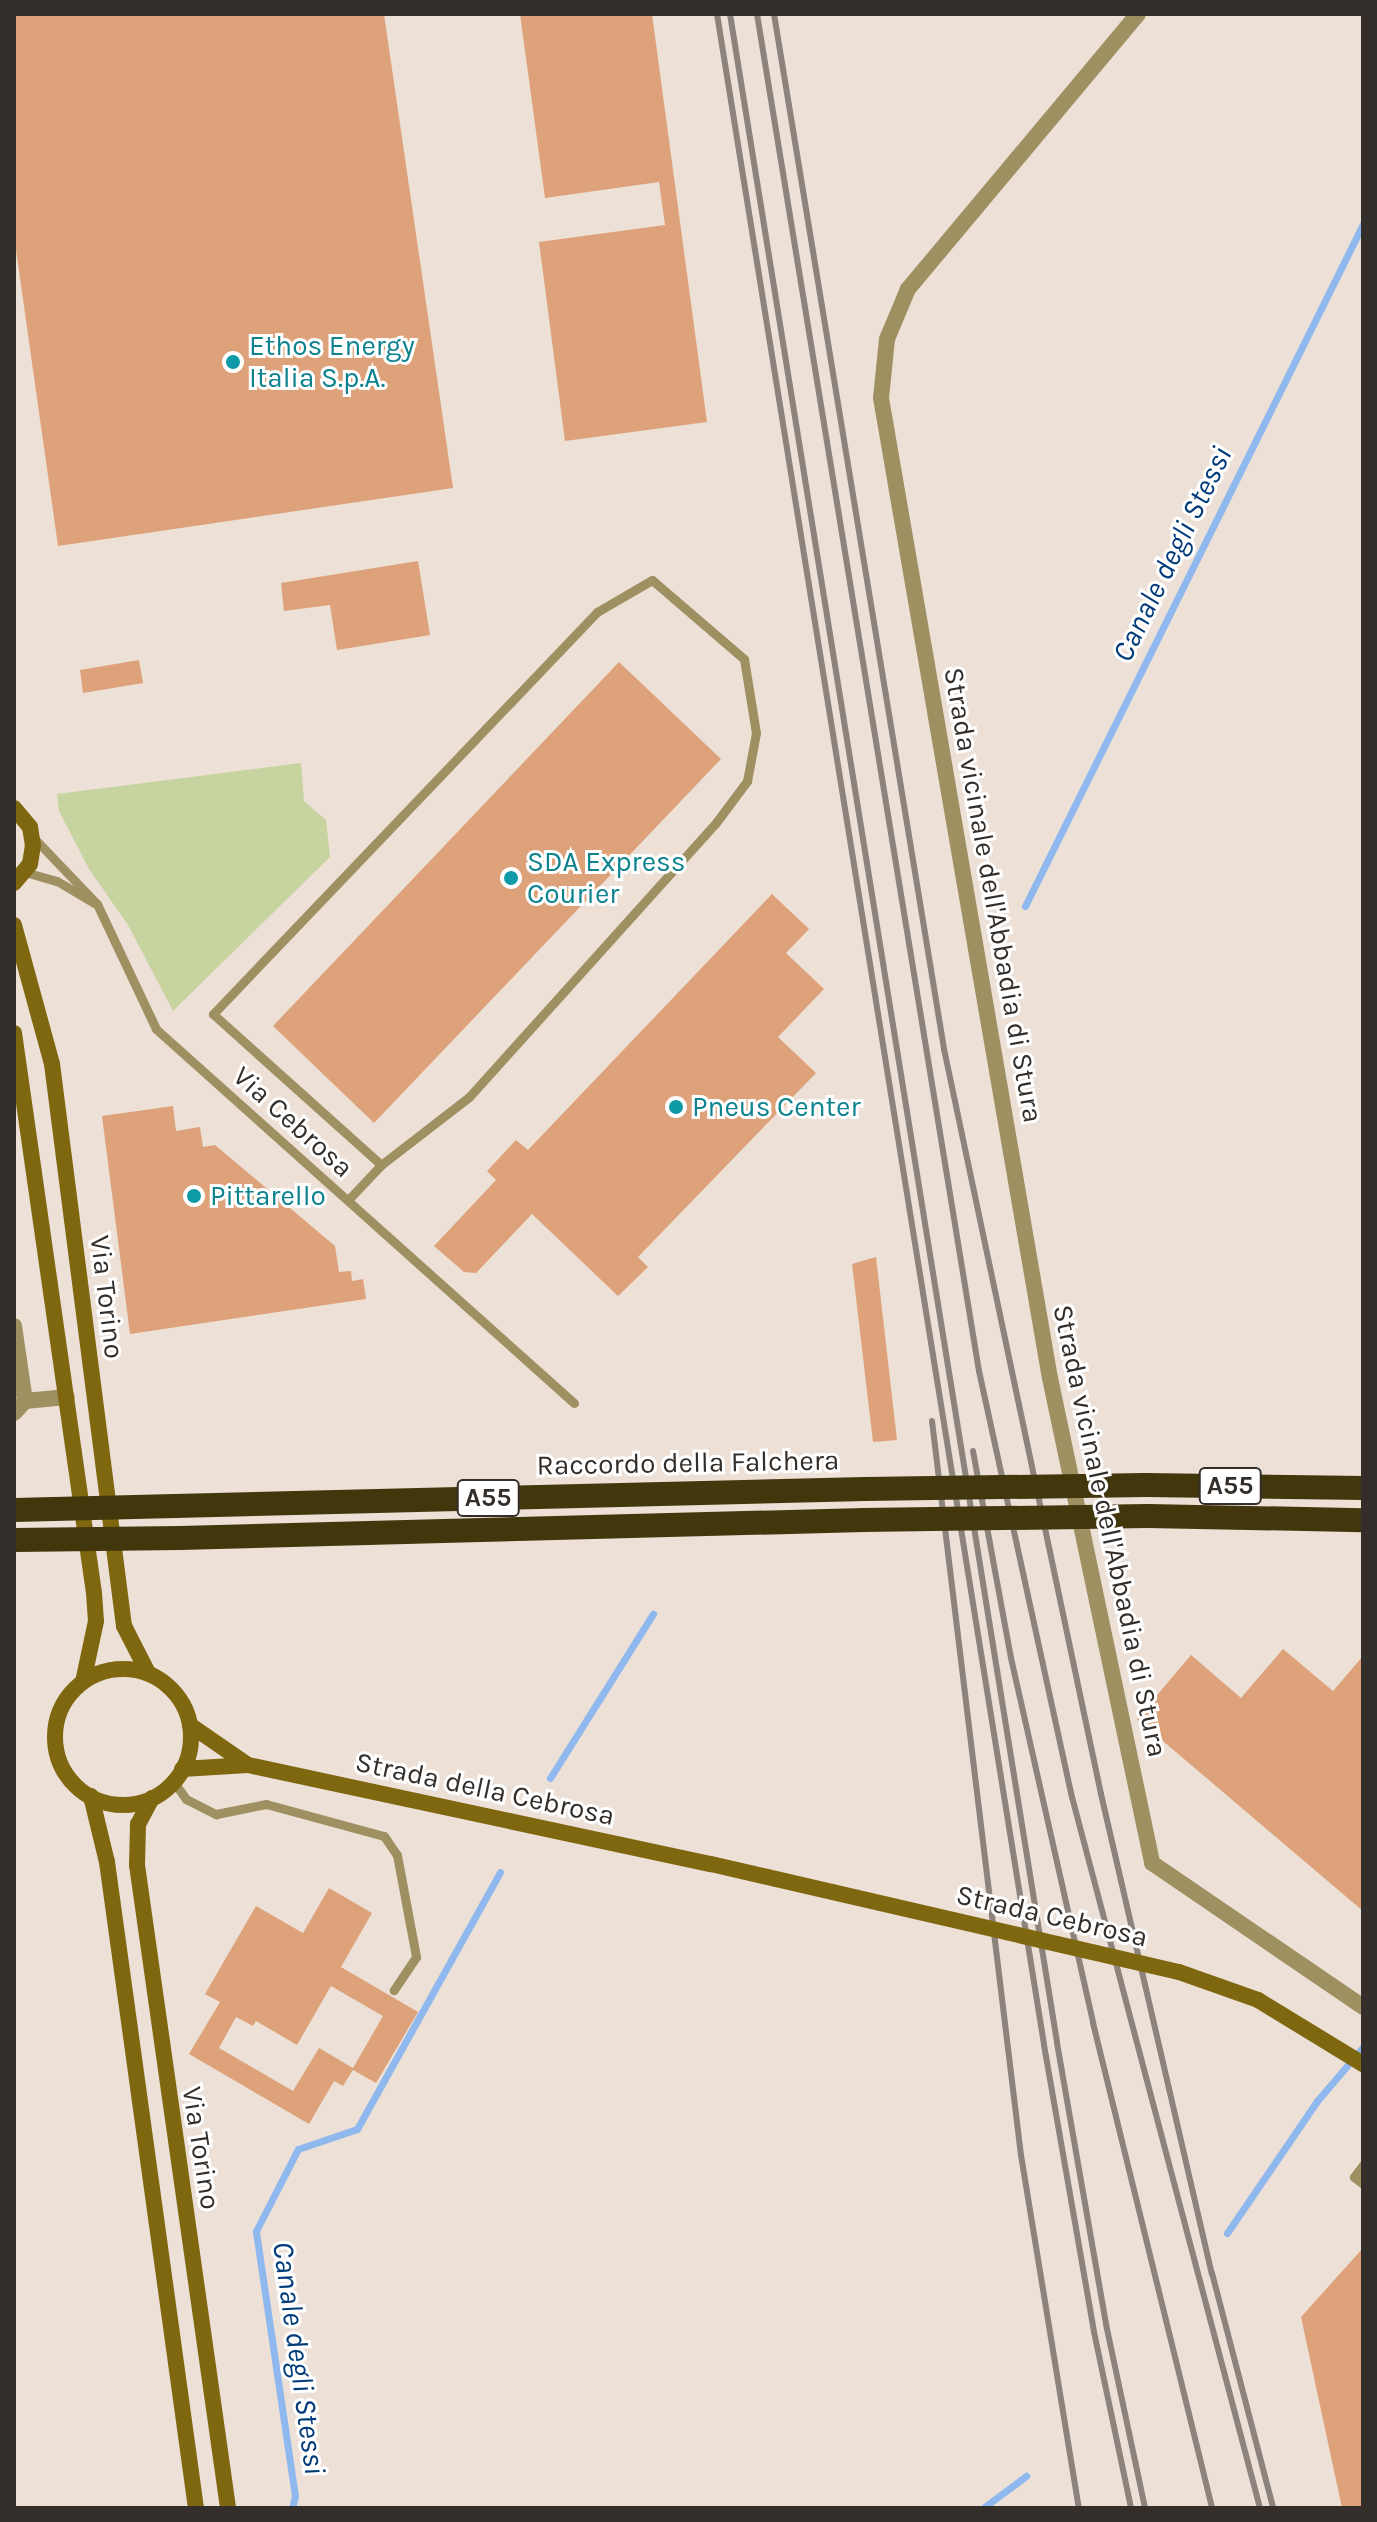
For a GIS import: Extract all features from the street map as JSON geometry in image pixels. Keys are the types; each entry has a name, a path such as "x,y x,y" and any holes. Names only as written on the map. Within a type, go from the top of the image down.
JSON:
{"highway":[{"path":"1315,1488 1363,1475"},
{"name":"Raccordo della Falchera","path":"14,1510 800,1490 1145,1485 1363,1488"},
{"name":"A55","path":"14,1540 803,1521 1148,1516 1363,1520"},
{"name":"A55","path":"1221,1517 1363,1537"}],"main road":[{"path":"14,808 32,836 17,882"},
{"name":"Via Torino","path":"14,925 52,1064 124,1626 148,1673"},
{"name":"Via Torino","path":"14,1033 96,1621 83,1682"},
{"path":"114,1669 148,1673 177,1695 190,1725 189,1756 178,1776 152,1798 129,1804 91,1796 66,1773 56,1734 60,1713 83,1682 114,1669"},
{"name":"Strada della Cebrosa","path":"190,1725 248,1765"},
{"name":"Strada della Cebrosa","path":"178,1776 248,1765 711,1864"},
{"name":"Via Torino","path":"91,1796 107,1862 196,2508"},
{"name":"Via Torino","path":"152,1798 138,1824 137,1865 228,2508"},
{"name":"Strada Cebrosa","path":"711,1864 1179,1972 1258,2000 1363,2064"}],"street":[{"name":"Strada vicinale dell'Abbadia di Stura","path":"1138,14 908,289 887,339 881,398 1050,1378 1152,1863 1363,2007"},
{"path":"14,1326 19,1407 67,1397"}],"lane":[{"path":"348,1200 381,1165 469,1097 715,824 747,781 756,733 744,659 652,580 597,612 213,1014 381,1165"},
{"name":"Via Cebrosa","path":"32,836 97,904 156,1029 574,1403"},
{"path":"17,882 57,881 97,904"},
{"path":"178,1776 186,1799 216,1814 266,1804 384,1836 397,1855 416,1957 394,1990"},
{"path":"1363,2165 1354,2177 1363,2184"}],"green space":[{"path":"301,763 304,801 326,820 330,857 173,1011 128,925 89,869 59,811 57,794"}],"building":[{"name":"Ethos Energy Italia S.p.A.","path":"14,14 384,14 453,488 58,546 14,236"},
{"path":"520,14 652,14 707,422 565,441 539,242 665,225 659,182 545,198"},
{"path":"418,561 430,635 337,650 330,605 284,611 281,583"},
{"path":"139,660 143,683 83,693 80,670"},
{"name":"SDA Express Courier","path":"619,662 721,759 374,1123 273,1026"},
{"name":"Pneus Center","path":"772,894 809,929 786,953 824,989 778,1037 816,1073 638,1257 648,1267 618,1296 532,1214 476,1273 464,1272 434,1246 496,1180 487,1171 516,1140 528,1150"},
{"name":"Pittarello","path":"173,1106 176,1131 200,1127 203,1147 215,1145 335,1246 339,1272 351,1271 352,1281 363,1279 366,1299 130,1334 102,1116"},
{"path":"876,1257 897,1440 873,1442 852,1264"},
{"path":"1283,1649 1333,1691 1363,1656 1363,1911 1137,1719 1191,1655 1241,1698"},
{"path":"329,1888 372,1913 341,1967 418,2012 376,2083 353,2070 343,2086 334,2081 309,2124 189,2054 220,2002 205,1994 256,1906 303,1933","holes":["331,1986 383,2016 353,2068 319,2048 293,2091 219,2048 236,2017 253,2026 256,2021 297,2045"]},
{"path":"1363,2248 1363,2508 1342,2508 1301,2317"}],"waterway":[{"name":"Canale degli Stessi","path":"1025,906 1363,224"},
{"name":"Canale degli Stessi","path":"550,1778 653,1614"},
{"name":"Canale degli Stessi","path":"292,2508 295,2496 256,2231 298,2149 357,2129 500,1872"},
{"name":"Canale degli Stessi","path":"1227,2233 1317,2101 1363,2047"},
{"name":"Canale degli Stessi","path":"983,2508 1026,2476"}],"railway":[{"path":"717,14 1044,2045 1094,2332 1131,2508"},
{"path":"730,14 1057,2043 1107,2329 1145,2508"},
{"path":"757,14 979,1371 1072,1797 1260,2508"},
{"path":"774,14 944,1049 1101,1794 1212,2273 1273,2508"},
{"path":"932,1421 1021,2155 1079,2508"},
{"path":"973,1451 1011,1658 1093,2023 1212,2508"}],"place":[{"name":"Ethos Energy Italia S.p.A.","path":"233,362"},
{"name":"SDA Express Courier","path":"511,878"},
{"name":"Pneus Center","path":"676,1107"},
{"name":"Pittarello","path":"194,1196"}]}
